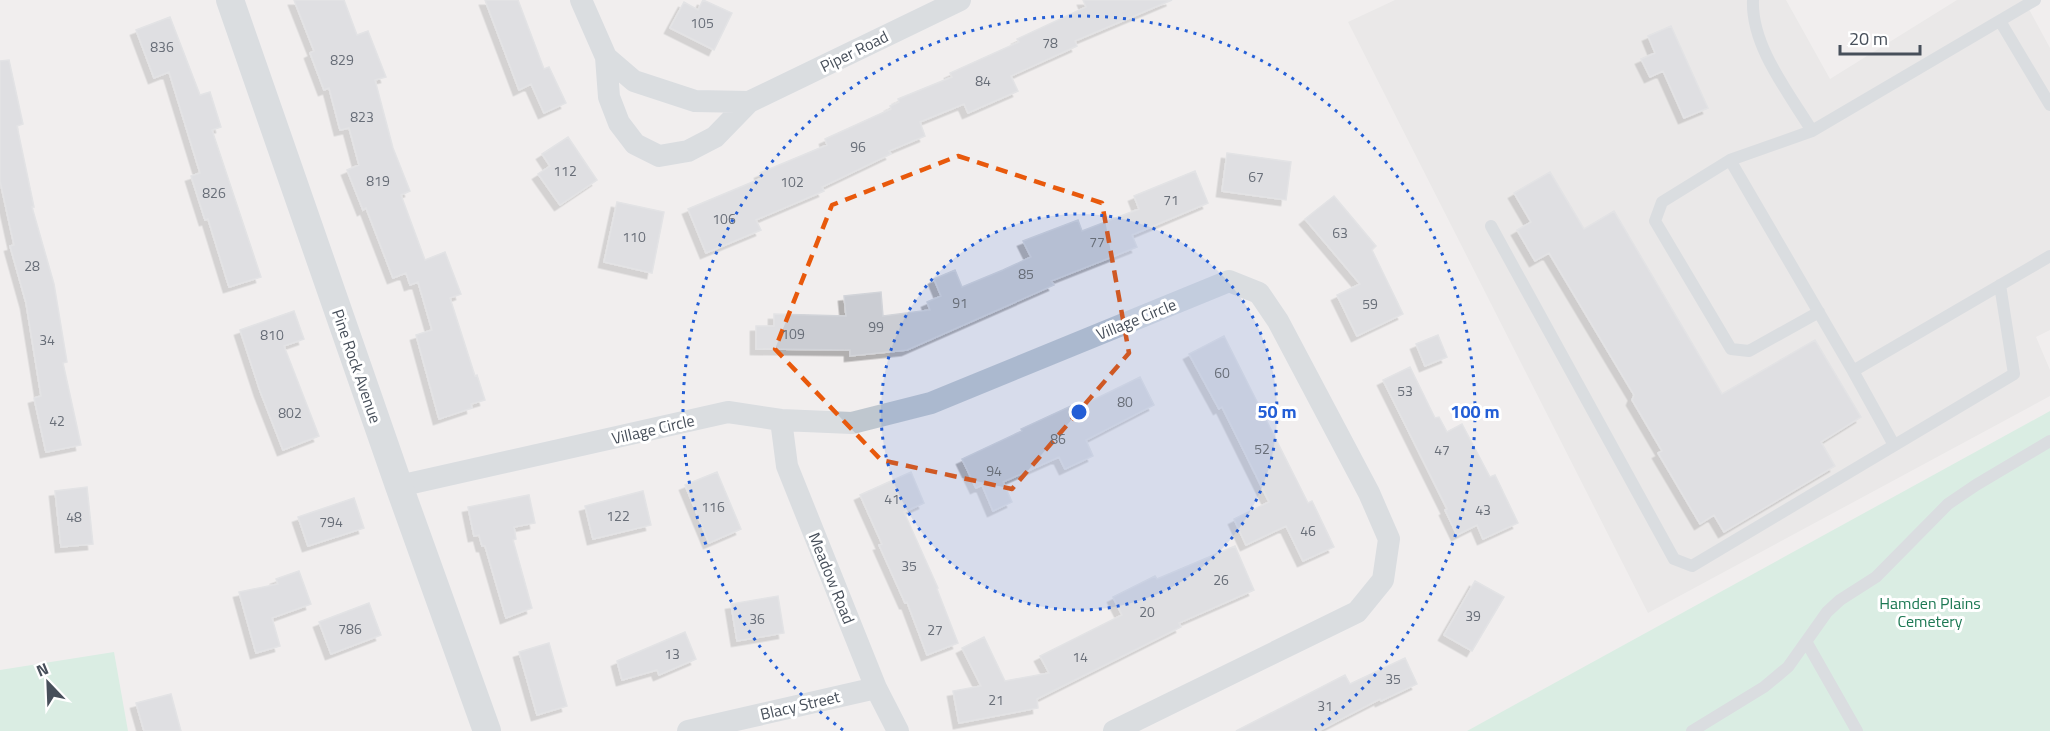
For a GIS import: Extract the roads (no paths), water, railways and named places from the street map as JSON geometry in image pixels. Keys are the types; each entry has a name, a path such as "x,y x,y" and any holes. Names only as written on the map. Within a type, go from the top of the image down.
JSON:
{"street":[{"name":"Pine Rock Avenue","path":"230,0 487,731"},
{"name":"Piper Road","path":"581,0 606,57 609,97 619,123 635,144 659,156 688,151 716,136 749,102 960,0"},
{"name":"Piper Road","path":"606,57 634,81 695,101 749,102"},
{"name":"Village Circle","path":"399,486 728,412 781,420 852,423 931,403 1229,281 1259,293 1278,321 1369,493 1389,539 1383,580 1357,612 1114,731"},
{"name":"Meadow Road","path":"781,420 787,466 876,688 898,731"},
{"name":"Blacy Street","path":"688,731 876,688"}],"lane":[{"path":"1753,0 1761,46 1812,131"},
{"path":"1819,312 1749,351 1731,349 1655,221 1662,202 1730,160 1812,131 2035,0"},
{"path":"2000,21 2050,105"},
{"path":"1730,160 1894,445"},
{"path":"1491,226 1674,559 1692,567 2014,374 2000,285"},
{"path":"1853,371 2050,256"},
{"path":"1692,731 1764,687 1788,667 1827,612 1840,600 1876,577 1948,504 2050,441"},
{"path":"1807,643 1857,731"}],"park label":[{"name":"Hamden Plains Cemetery","path":"1930,612"}]}
